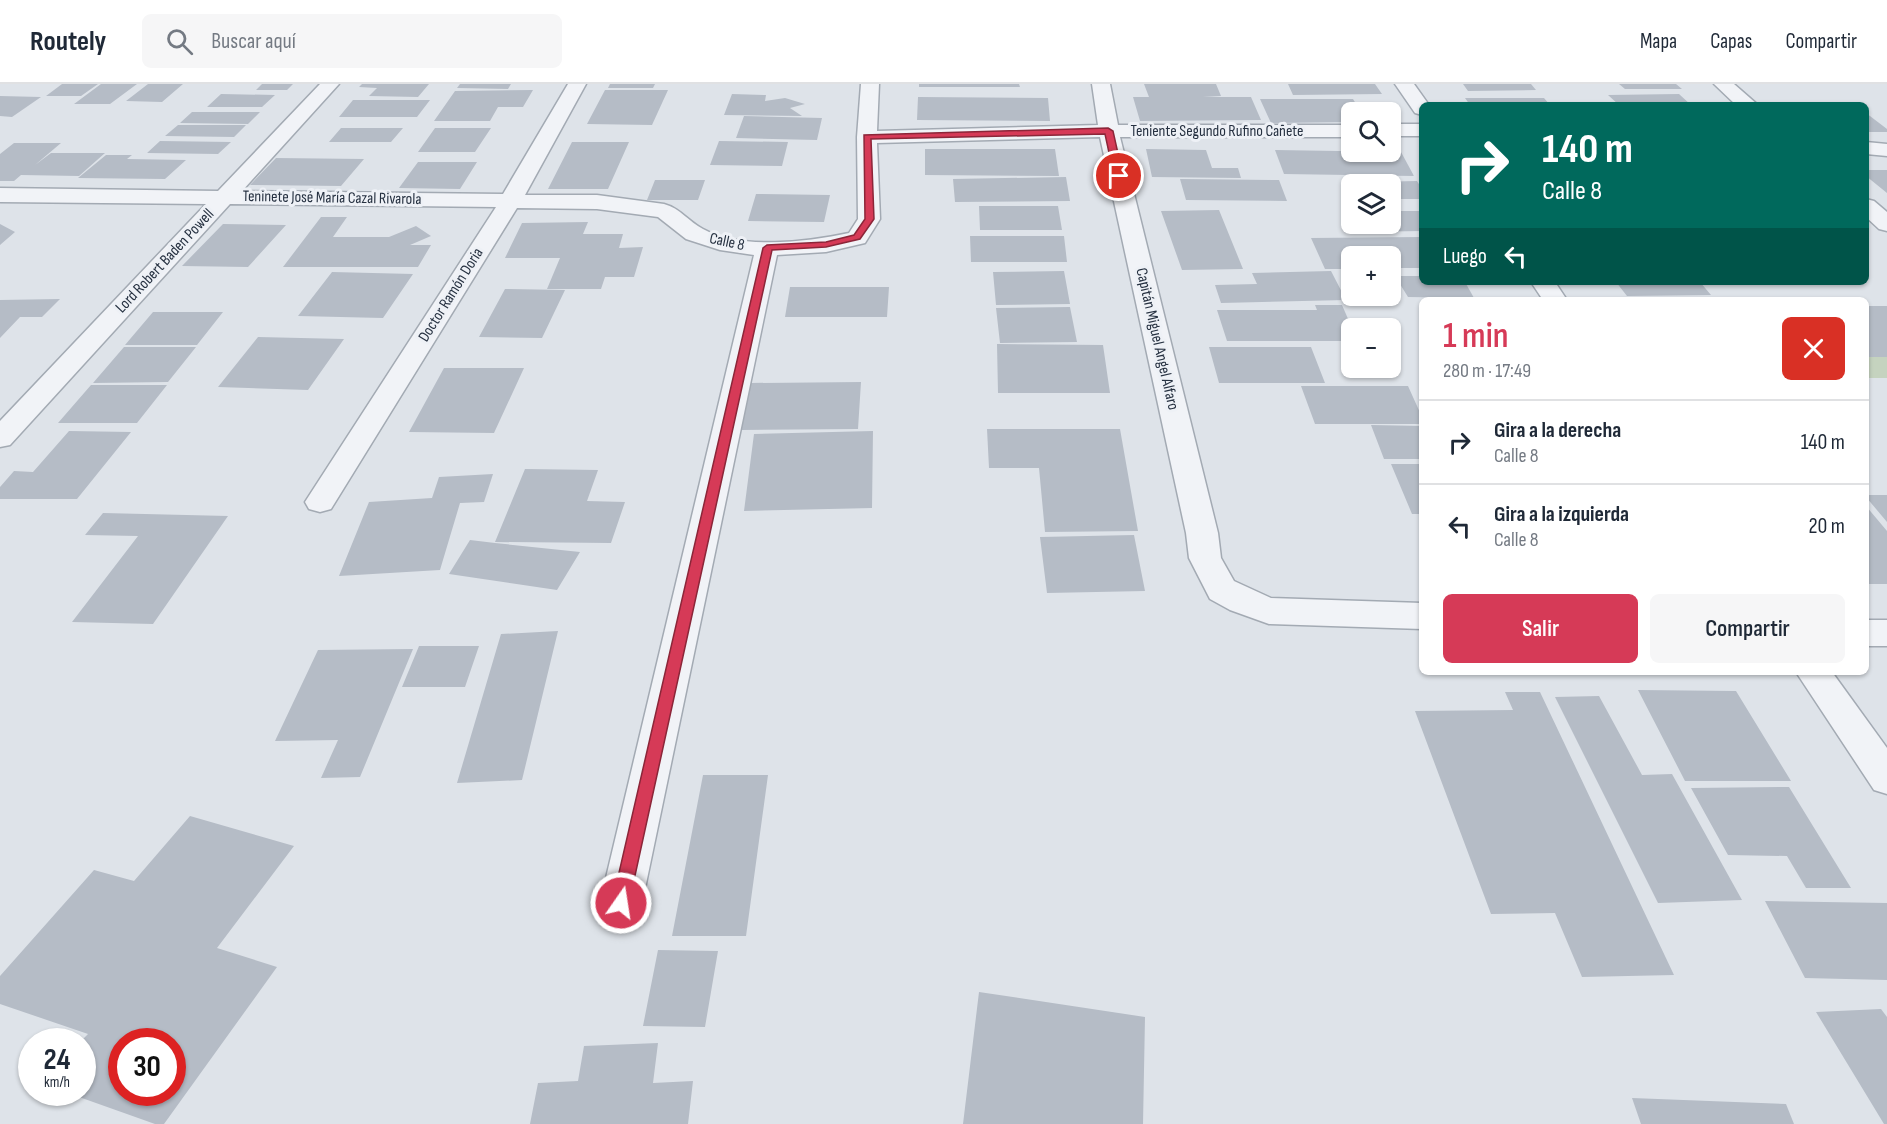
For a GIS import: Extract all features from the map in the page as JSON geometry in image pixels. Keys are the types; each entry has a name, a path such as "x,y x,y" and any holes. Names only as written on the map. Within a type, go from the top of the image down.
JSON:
{"street":[{"name":"Lord Robert Baden Powell","path":"0,438 330,84"},
{"name":"Doctor Ramón Doria","path":"320,502 510,202 577,84"},
{"name":"Calle 8","path":"664,211 694,234 720,243 746,248 826,244 857,237 869,219 867,137 870,84"},
{"name":"Capitán Miguel Angel Alfaro","path":"1101,84 1108,131 1199,521 1205,558 1222,590 1242,601 1269,610 1419,616"},
{"path":"1404,84 1419,105"},
{"path":"1723,84 1744,102"},
{"name":"Teniente Segundo Rufino Cañete","path":"867,137 1108,131 1341,130"},
{"path":"1401,130 1419,130"},
{"path":"1869,148 1887,150"},
{"name":"Teninete José María Cazal Rivarola","path":"0,195 597,202 664,211"},
{"path":"1869,209 1887,224"},
{"path":"621,903 767,248"},
{"path":"1869,633 1887,633"},
{"path":"1815,675 1887,778"}],"green space":[{"path":"1869,310 1887,329 1887,378 1869,378"}],"building":[{"path":"62,84 98,84 81,96 46,96"},
{"path":"101,84 137,84 110,104 74,104"},
{"path":"148,84 183,84 162,102 126,101"},
{"path":"262,84 293,84 287,90 256,90"},
{"path":"362,84 429,84 418,97 369,96 377,88 359,87"},
{"path":"460,84 511,84 508,89 457,88"},
{"path":"610,84 655,84 653,88 608,88"},
{"path":"919,84 1019,84 1020,87 919,87"},
{"path":"1144,84 1216,84 1221,96 1203,97 1251,97 1261,120 1140,121 1133,97 1149,97"},
{"path":"1288,84 1375,84 1382,94 1293,95"},
{"path":"1463,84 1531,84 1536,90 1468,91"},
{"path":"1619,84 1676,84 1682,89 1625,89"},
{"path":"533,90 523,107 498,107 490,121 434,121 455,91"},
{"path":"605,90 668,90 652,125 587,124"},
{"path":"221,94 275,95 262,107 207,107"},
{"path":"732,94 766,95 765,101 785,98 805,104 790,108 802,116 724,115"},
{"path":"1679,94 1688,102 1616,102 1608,95"},
{"path":"0,96 41,97 12,117 0,116"},
{"path":"918,97 1048,98 1050,121 917,120"},
{"path":"1465,98 1544,98 1547,102 1468,102"},
{"path":"1260,99 1353,99 1355,102 1341,102 1341,122 1271,123"},
{"path":"353,100 430,100 417,117 339,117"},
{"path":"192,112 260,112 248,124 180,123"},
{"path":"1869,115 1887,129 1887,132 1869,132"},
{"path":"744,116 822,118 817,140 736,138"},
{"path":"178,125 246,125 234,137 165,136"},
{"path":"341,128 403,128 391,142 329,142"},
{"path":"435,128 491,128 475,152 418,152"},
{"path":"160,141 231,142 218,154 147,153"},
{"path":"719,141 788,142 782,166 710,165"},
{"path":"572,142 629,142 608,189 548,189"},
{"path":"14,143 61,143 35,165 51,153 105,153 79,176 21,175 14,181 0,181 0,154"},
{"path":"925,149 1055,149 1059,176 925,175"},
{"path":"1146,149 1206,150 1212,168 1238,168 1241,178 1152,177"},
{"path":"1275,150 1341,151 1341,162 1401,162 1401,152 1414,176 1401,174 1284,174"},
{"path":"106,155 132,155 127,159 186,160 165,179 78,178"},
{"path":"276,158 364,159 341,186 250,185"},
{"path":"418,162 477,162 460,189 399,188"},
{"path":"1869,170 1887,170 1887,193 1869,178"},
{"path":"1066,177 1070,201 955,202 953,179"},
{"path":"1180,179 1279,180 1287,201 1186,200"},
{"path":"655,180 705,180 698,200 647,200"},
{"path":"1401,181 1417,181 1419,199 1401,199"},
{"path":"756,194 830,195 824,222 748,221"},
{"path":"979,206 1058,206 1062,230 980,230"},
{"path":"1219,210 1243,269 1182,270 1161,211"},
{"path":"1401,211 1419,211 1419,231 1401,231"},
{"path":"321,217 347,217 333,237 389,237 416,226 431,236 410,245 431,245 418,267 283,267"},
{"path":"588,222 583,234 623,234 619,248 643,247 634,277 605,277 601,289 547,289 560,258 505,258 522,223"},
{"path":"0,224 15,232 0,245"},
{"path":"223,224 286,225 248,267 182,266"},
{"path":"970,236 1064,236 1067,262 971,262"},
{"path":"1419,237 1419,268 1401,268 1401,246 1341,246 1341,269 1325,269 1311,238"},
{"path":"1064,271 1070,304 996,305 993,272"},
{"path":"1331,271 1341,290 1341,300 1221,303 1215,285 1257,284 1252,273"},
{"path":"332,272 413,274 383,318 298,316"},
{"path":"1401,276 1419,276 1419,285 1467,285 1473,297 1419,297 1408,297 1401,286"},
{"path":"1618,285 1703,285 1711,295 1627,296"},
{"path":"790,287 889,287 887,317 785,317"},
{"path":"505,289 565,290 542,338 479,337"},
{"path":"60,299 42,317 20,317 0,338 0,300"},
{"path":"1315,305 1342,306 1348,318 1341,318 1341,341 1227,341 1217,310 1317,310"},
{"path":"1869,306 1887,306 1887,357 1869,357"},
{"path":"1070,307 1077,342 1000,343 996,308"},
{"path":"153,312 223,312 197,345 125,345"},
{"path":"258,337 344,339 308,390 218,387"},
{"path":"997,344 1103,345 1110,393 998,393"},
{"path":"124,347 196,347 168,382 93,383"},
{"path":"1209,347 1311,347 1325,383 1219,383"},
{"path":"444,368 524,368 494,433 409,432"},
{"path":"861,382 858,429 741,430 750,383"},
{"path":"91,385 167,385 137,423 58,423"},
{"path":"1301,386 1408,386 1419,410 1419,424 1315,424"},
{"path":"1371,425 1419,426 1419,459 1384,459"},
{"path":"987,429 1120,429 1138,531 1045,532 1039,468 989,468"},
{"path":"69,431 131,432 77,499 0,499 0,487 14,471 33,472"},
{"path":"873,431 872,508 744,511 754,434"},
{"path":"1391,464 1419,464 1419,514 1412,514"},
{"path":"525,469 598,470 587,501 625,502 611,543 495,542"},
{"path":"493,474 484,502 460,503 440,570 339,576 369,502 432,498 439,477"},
{"path":"1869,495 1887,495 1887,522 1869,501"},
{"path":"1869,510 1887,531 1887,584 1869,584"},
{"path":"103,513 228,516 153,624 72,622 138,536 85,535"},
{"path":"1134,535 1145,591 1047,593 1040,537"},
{"path":"470,540 580,552 557,590 449,574"},
{"path":"558,631 522,780 457,783 501,634"},
{"path":"419,646 479,646 465,687 402,687"},
{"path":"413,649 360,777 321,778 338,740 275,741 318,650"},
{"path":"1638,690 1736,691 1791,781 1685,781"},
{"path":"1505,692 1540,692 1674,975 1582,977 1555,913 1491,914 1415,711 1513,710"},
{"path":"1599,696 1642,775 1672,774 1742,900 1658,903 1555,697"},
{"path":"703,775 768,775 746,936 672,936"},
{"path":"1789,787 1851,888 1806,888 1787,856 1728,855 1691,788"},
{"path":"190,816 294,846 217,948 277,967 186,1093 186,1028 108,1028 108,1106 177,1106 164,1124 155,1124 96,1103 96,1028 70,1028 0,1004 0,976 94,870 134,881"},
{"path":"1765,901 1887,903 1887,980 1805,978"},
{"path":"658,950 718,951 705,1027 643,1026"},
{"path":"979,992 1145,1017 1143,1124 963,1124"},
{"path":"1881,1009 1887,1017 1887,1124 1884,1124 1816,1012"},
{"path":"658,1043 653,1083 693,1081 688,1124 530,1124 538,1083 578,1081 584,1046"},
{"path":"1632,1098 1786,1104 1794,1124 1641,1124"}],"route":[{"path":"621,903 767,248 826,244 857,237 869,219 867,137 1108,131 1119,176"}]}
